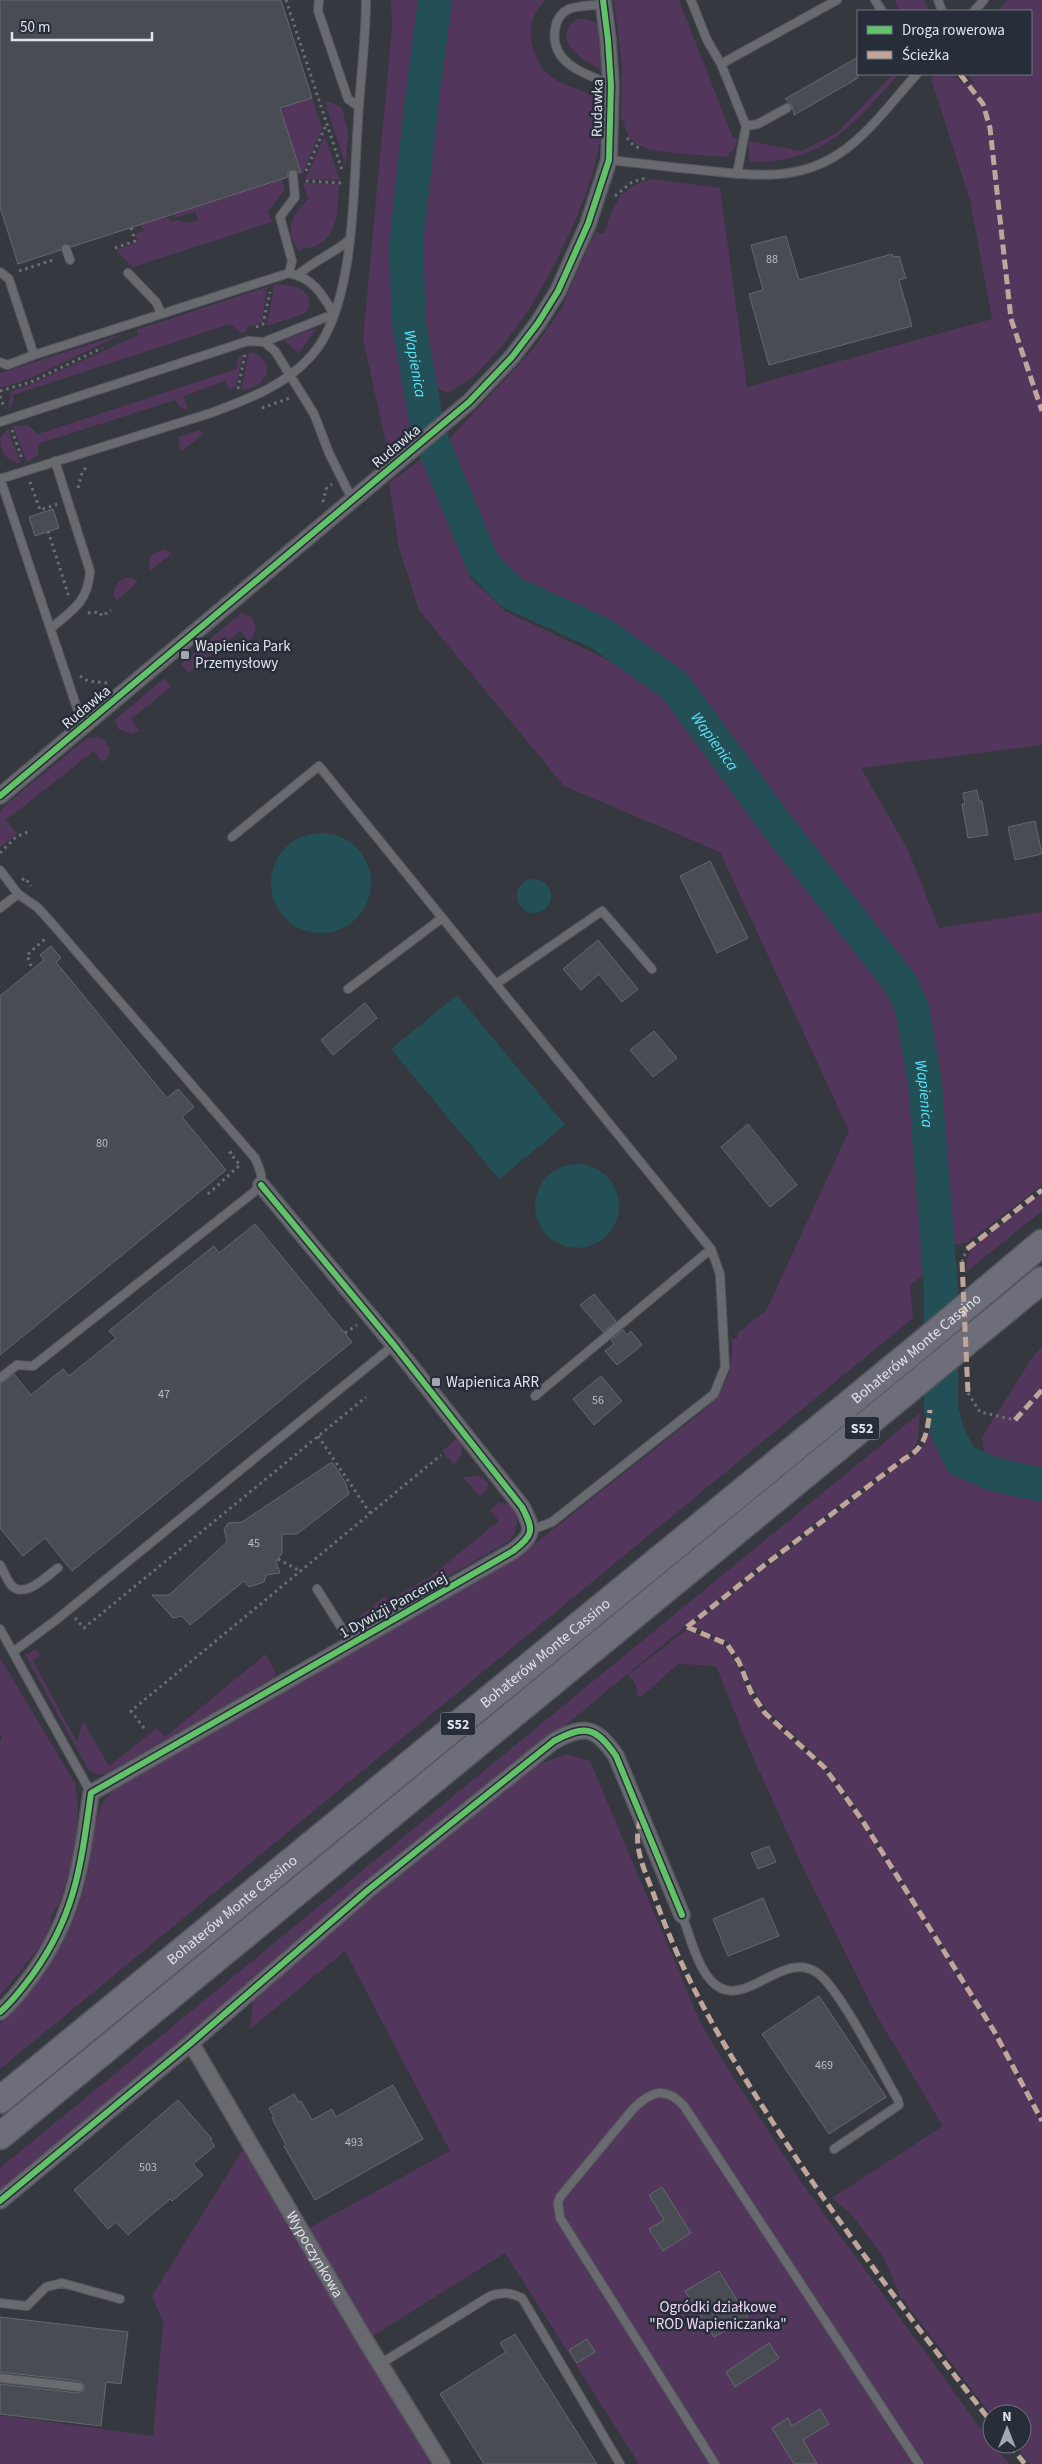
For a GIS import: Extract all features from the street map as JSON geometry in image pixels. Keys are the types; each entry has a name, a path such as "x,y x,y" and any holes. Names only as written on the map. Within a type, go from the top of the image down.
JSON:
{"highway":[{"name":"Bohaterów Monte Cassino","path":"0,2100 917,1348 1042,1243"},
{"name":"Bohaterów Monte Cassino","path":"0,2136 1042,1280"}],"street":[{"name":"Rudawka","path":"0,796 469,402 512,357 558,291 582,242 609,160 610,85 603,3"},
{"path":"261,1185 394,1345 522,1507 531,1524 531,1530"},
{"name":"1 Dywizji Pancernej","path":"91,1793 351,1642 513,1552 524,1542 531,1530"},
{"path":"0,2200 191,2043 368,1890 554,1741 571,1732 588,1730 604,1738 616,1756 682,1915"},
{"path":"0,2012 30,1978 60,1931 79,1875 91,1793"},
{"name":"Wypoczynkowa","path":"191,2043 380,2364 442,2464"}],"lane":[{"path":"320,0 318,11 348,99 359,107"},
{"path":"83,726 0,478 211,413 272,389 312,356 326,334 340,297 349,240 366,0"},
{"path":"691,0 707,40 721,64 746,126 737,174"},
{"path":"721,64 837,0"},
{"path":"975,10 984,0"},
{"path":"603,3 584,5 568,10 559,18 554,30 555,45 562,57 577,69 610,85"},
{"path":"609,160 761,176 794,174 825,162 840,153 865,132 916,75"},
{"path":"746,126 758,124 787,108"},
{"path":"289,273 292,261 280,217 295,197 293,175"},
{"path":"298,275 308,266 335,252 349,240"},
{"path":"66,249 70,260"},
{"path":"0,272 9,279 34,355"},
{"path":"128,273 156,302 161,313"},
{"path":"0,362 7,365 161,313 289,273 298,275 318,288 334,314"},
{"path":"0,422 248,341 264,342 334,314"},
{"path":"264,342 275,351 314,414 340,478 352,500"},
{"path":"51,628 76,608 89,588 90,571 55,461"},
{"path":"232,837 319,766 711,1249 720,1274 725,1367 714,1394 552,1522 531,1530"},
{"path":"0,870 18,894 37,907 57,929 255,1158 262,1174 261,1185 33,1366 17,1365 0,1378"},
{"path":"0,908 18,894"},
{"path":"496,984 602,911 652,969"},
{"path":"348,989 442,918"},
{"path":"535,1396 711,1249"},
{"path":"13,1652 56,1620 394,1345"},
{"path":"0,1565 12,1586 17,1589 29,1588 58,1568"},
{"path":"317,1590 351,1642"},
{"path":"0,1629 91,1793"},
{"path":"682,1915 704,1972 715,1985 724,1990 743,1990 782,1971 804,1967 816,1972 833,1989 899,2105 834,2149"},
{"path":"716,2464 560,2218 558,2211 560,2197 633,2109 645,2097 657,2093 676,2097 684,2106 919,2464"},
{"path":"0,2303 27,2306 46,2287 62,2283 120,2299"},
{"path":"380,2364 490,2296 501,2292 512,2293 522,2298 620,2464"},
{"path":"0,2378 79,2387"}],"path":[{"path":"286,0 343,172 342,183"},
{"path":"610,123 622,123 628,140 646,151"},
{"path":"326,125 302,181 353,183"},
{"path":"115,248 135,241 131,228"},
{"path":"9,279 12,273 60,258 57,252"},
{"path":"319,510 326,496 326,489 340,478"},
{"path":"48,531 69,600 82,616 95,611 102,616 111,610"},
{"path":"76,672 88,681 111,683"},
{"path":"0,852 16,837 30,831"},
{"path":"31,966 26,958 29,952 57,929"},
{"path":"962,1262 967,1249"},
{"path":"968,1393 980,1412 1015,1420"},
{"path":"84,1628 366,1397"},
{"path":"318,1436 370,1513"},
{"path":"144,1728 131,1711 441,1455"},
{"path":"278,1559 300,1571"}],"green space":[{"path":"391,0 421,0 393,256 397,307 416,421 387,448 363,339 392,28"},
{"path":"445,0 546,0 538,9 533,19 531,30 534,53 547,73 556,80 596,96 601,117 599,144 592,175 566,240 537,296 509,337 476,374 448,393 434,387 419,304 421,227 433,90"},
{"path":"614,0 679,0 733,138 738,139 734,149 726,157 654,150 637,144 629,137 624,121 621,120 622,67"},
{"path":"895,0 924,0 929,10 899,10"},
{"path":"1007,0 1042,0 1042,745 861,768 908,850 939,928 1042,912 1042,1185 968,1242 954,1245 948,1233 929,1014 909,975 693,688 661,657 616,629 576,613 533,590 500,561 475,518 450,438 534,348 562,307 595,232 604,234 612,211 621,195 636,184 652,179 720,188 747,387 992,319 970,200 931,79 935,75 953,75 964,84 975,83 968,75 1032,75 1032,10 998,10"},
{"path":"577,19 588,19 597,24 601,70 578,55 568,42 566,34 569,27"},
{"path":"892,75 898,75 851,124 817,149 775,161 749,161 749,141 802,151 838,132"},
{"path":"312,98 322,128 302,176 280,108"},
{"path":"330,102 342,108 348,132 346,166 325,103"},
{"path":"325,136 340,180 305,179"},
{"path":"282,179 285,190 268,211 272,222 133,267 116,250 138,242 135,234 144,231 141,224 168,216 170,222 179,220 185,223 198,220 195,212 174,218 173,214"},
{"path":"303,183 339,184 336,219 330,234 315,246 299,250 291,236 290,229 294,217 308,199"},
{"path":"274,285 284,285 300,289 308,295 310,300 308,309 303,314 267,326"},
{"path":"267,287 262,322 248,327 246,332 241,333 230,324 13,395 13,403 8,410 11,391 34,383 138,335 136,330"},
{"path":"317,328 299,353 283,340"},
{"path":"125,333 31,378 0,388 0,373"},
{"path":"249,352 261,357 267,371 262,382 241,391"},
{"path":"243,353 236,387 229,389 225,381 184,396 188,410 182,409 175,400 38,444 38,455 27,462 13,426 28,425 38,434 236,369 238,358"},
{"path":"8,429 21,464 12,461 3,452 0,438"},
{"path":"200,430 204,434 181,451 179,437"},
{"path":"429,453 470,577 505,611 621,666 666,699 766,835 889,985 904,1026 911,1067 928,1272 910,1285 913,1318 0,2069 0,2024 43,1975 60,1948 79,1905 85,1885 96,1820 103,1803 110,1793 125,1782 472,1584 533,1545 703,1411 718,1395 727,1379 732,1360 732,1339 737,1339 737,1333 766,1311 849,1131 720,852 564,786 419,610 399,548 389,483"},
{"path":"164,549 172,553 150,571 149,560 152,554"},
{"path":"125,578 133,578 138,582 116,601 115,587"},
{"path":"241,613 251,617 255,624 255,633 249,642 240,631 189,673 181,664"},
{"path":"164,678 171,687 131,719 140,731 132,734 118,729 115,720"},
{"path":"97,737 103,739 110,748 108,757 102,762 94,751 6,820 17,834 0,847 0,811 4,806 87,738"},
{"path":"1042,1193 1042,1211 966,1272 971,1248"},
{"path":"1042,1347 1042,1472 985,1455 982,1437 1034,1355"},
{"path":"933,1412 946,1453 965,1470 1003,1485 1042,1493 1042,2118 996,2030 863,1818 828,1767 768,1711 754,1691 742,1662 728,1643 710,1633 691,1627 744,1584 918,1452 926,1441"},
{"path":"920,1413 918,1439 913,1450 760,1565 579,1714 365,1885 187,2038 0,2193 0,2168"},
{"path":"457,1438 462,1445 462,1454 454,1465 442,1451"},
{"path":"463,1477 482,1477 488,1483 487,1490 480,1497"},
{"path":"499,1502 510,1504 516,1513 516,1528 509,1541 368,1623 360,1620 360,1616 384,1597 391,1599 431,1576 499,1521 490,1510"},
{"path":"686,1630 709,1637 726,1647 736,1663 749,1693 764,1713 825,1770 860,1820 993,2031 1042,2124 1042,2464 1030,2464 1022,2454 1032,2454 1032,2404 983,2404 900,2296 883,2256 850,2213 832,2198 943,2126 874,2011 799,1859 749,1748 716,1666 678,1664 641,1697 637,1695 636,1685 628,1675"},
{"path":"37,1649 40,1655 33,1661 77,1742 83,1721 109,1766 157,1728 165,1737 266,1654 276,1674 275,1677 130,1760 105,1774 98,1775 88,1769 25,1655"},
{"path":"0,1658 75,1783 78,1804 75,1852 61,1899 51,1917 50,1927 42,1944 0,1996 0,1743 2,1737 0,1734"},
{"name":"Ogródki działkowe \"ROD Wapieniczanka\"","path":"566,1754 590,1761 701,2024 804,2186 982,2430 982,2454 1001,2454 1010,2464 639,2464 505,2253 373,2336 307,2229 450,2151 345,1951 250,2029 254,1992 476,1809 537,1765"},
{"path":"243,2149 359,2345 433,2464 0,2464 0,2415 153,2436 163,2322 152,2296"}],"water":[{"path":"321,833 331,834 349,841 363,855 370,873 370,893 363,911 349,925 331,932 321,933 311,932 293,925 279,911 272,893 271,883 272,873 279,855 293,841 311,834"},
{"path":"534,879 546,884 551,896 546,908 534,913 522,908 517,896 522,884"},
{"path":"457,995 565,1125 499,1179 391,1049"},
{"path":"577,1164 593,1167 607,1176 616,1190 619,1206 616,1222 607,1236 593,1245 577,1248 561,1245 547,1236 538,1222 535,1206 538,1190 547,1176 561,1167"}],"building":[{"path":"0,0 281,0 312,98 280,108 301,173 292,170 288,172 288,177 71,247 65,244 61,250 18,264 0,207"},
{"path":"857,58 858,78 794,115 792,105 785,99"},
{"path":"786,236 799,280 892,254 893,257 899,256 906,278 899,280 912,326 769,365 749,294 763,290 751,245"},
{"path":"53,509 59,528 35,536 29,517"},
{"path":"977,790 979,801 982,801 988,835 968,838 962,804 965,804 963,793"},
{"path":"1035,821 1042,854 1015,860 1008,827"},
{"path":"710,861 748,938 717,953 680,876"},
{"path":"598,940 638,989 622,1002 599,974 581,990 563,969"},
{"path":"51,946 61,958 56,962 167,1098 178,1089 194,1107 182,1117 226,1170 0,1355 0,996 44,960 40,955"},
{"path":"365,1003 377,1018 333,1055 321,1040"},
{"path":"654,1031 677,1058 653,1077 630,1050"},
{"path":"748,1124 797,1185 770,1207 721,1147"},
{"path":"255,1224 352,1342 72,1571 45,1538 23,1556 0,1528 0,1384 14,1374 31,1395 63,1369 69,1376 116,1338 109,1331 149,1298 214,1246 219,1253"},
{"path":"594,1294 616,1321 603,1332 580,1305"},
{"path":"623,1330 627,1335 631,1331 642,1345 617,1365 605,1351 614,1344 611,1340"},
{"path":"601,1376 622,1401 594,1425 573,1399"},
{"path":"332,1462 345,1482 349,1494 297,1534 282,1534 282,1553 276,1562 280,1573 266,1575 264,1582 249,1587 244,1581 190,1625 182,1616 173,1618 152,1595 169,1595 227,1542 224,1529 228,1523 242,1522"},
{"path":"769,1846 776,1862 758,1869 751,1853"},
{"path":"763,1898 779,1936 728,1956 713,1919"},
{"path":"819,1996 886,2097 829,2134 762,2034"},
{"path":"393,2085 423,2139 315,2200 284,2146 286,2145 269,2108 294,2094 299,2102 301,2101 312,2120 332,2109 336,2117"},
{"path":"178,2100 212,2139 210,2140 215,2146 193,2164 203,2175 172,2201 170,2199 128,2235 116,2222 108,2229 74,2190"},
{"path":"662,2187 691,2233 663,2251 649,2229 664,2220 649,2195"},
{"path":"719,2271 748,2318 714,2337 685,2291"},
{"path":"0,2317 128,2332 121,2384 106,2382 101,2426 0,2414 0,2384 78,2393 83,2391 85,2387 80,2381 0,2372"},
{"path":"515,2334 597,2464 484,2464 440,2394 506,2352 500,2343"},
{"path":"587,2339 595,2352 577,2363 569,2350"},
{"path":"769,2343 779,2358 735,2387 726,2372"},
{"path":"820,2409 829,2424 803,2440 817,2464 794,2464 772,2428 788,2418 792,2426"}],"waterway":[{"name":"Wapienica","path":"435,0 406,245 409,324 428,431 483,564 512,593 600,633 675,686 776,824 901,984 912,1008 925,1084 941,1288 941,1409 948,1434 961,1460 993,1474 1042,1485"}],"marked path":[{"path":"961,75 983,104 990,128 1011,319 1042,411"},
{"path":"967,1249 1042,1190"},
{"path":"962,1262 968,1393"},
{"path":"1015,1420 1042,1390"},
{"path":"687,1627 762,1567 917,1450 924,1439 930,1410"},
{"path":"687,1627 727,1644 739,1662 751,1692 765,1713 825,1768 862,1820 994,2031 1042,2121"},
{"path":"641,1819 638,1828 638,1848 643,1867 678,1955 720,2037 770,2118 822,2196 905,2311 982,2410"},
{"path":"1017,2454 1025,2464"}],"cycle path":[{"path":"0,796 469,402 512,357 538,323 558,291 588,224 609,160 611,85 603,0"},
{"path":"0,2012 14,1999 33,1974 59,1930 68,1909 80,1866 91,1793 513,1551 525,1541 530,1532 529,1521 522,1507 394,1345 261,1185"},
{"path":"0,2201 191,2043 368,1890 554,1741 574,1732 589,1731 596,1734 609,1746 616,1756 682,1915"}],"place":[{"name":"Wapienica Park Przemysłowy","path":"185,655"},
{"name":"Wapienica ARR","path":"436,1382"}]}
